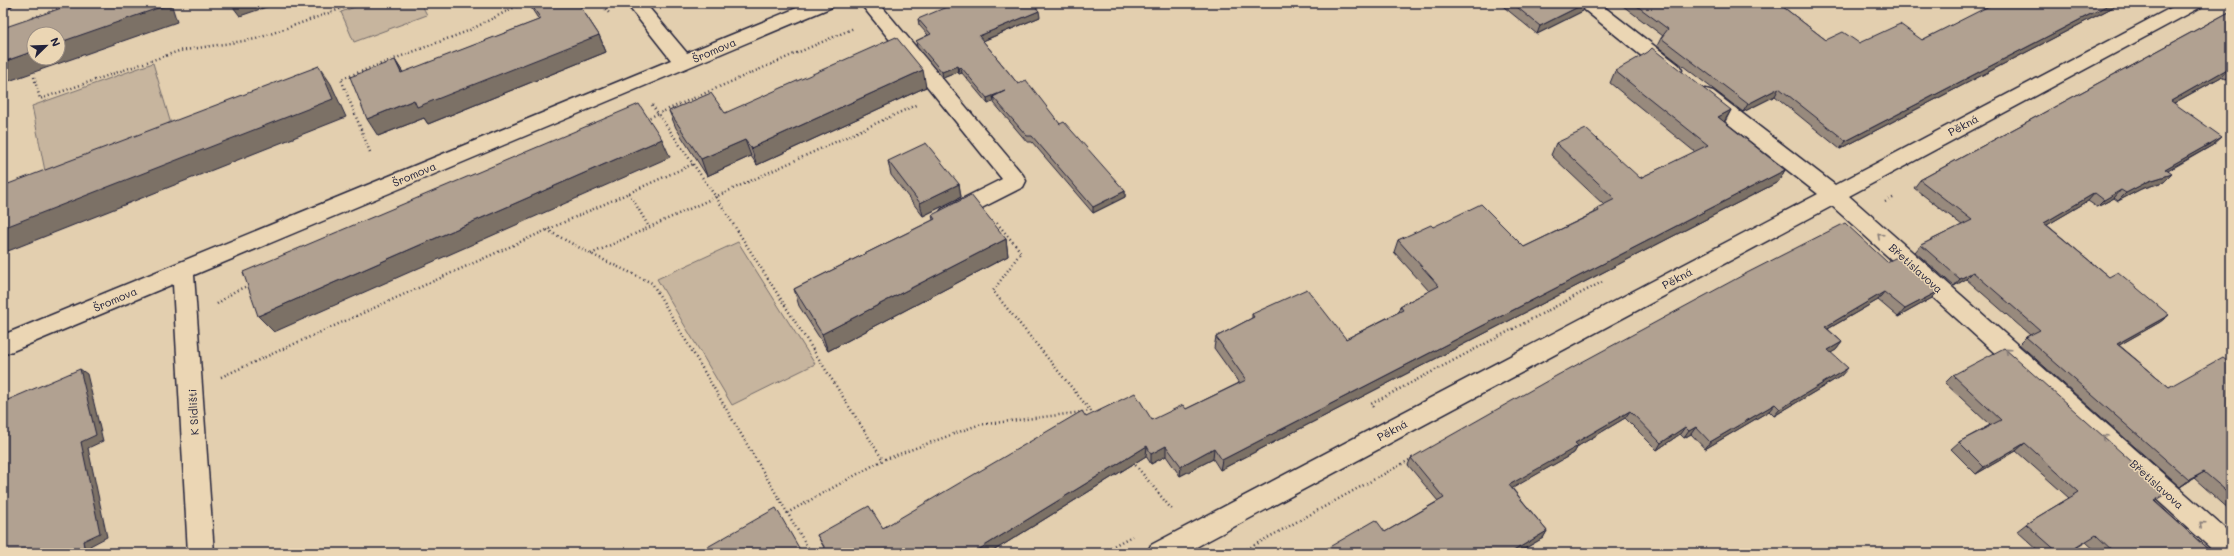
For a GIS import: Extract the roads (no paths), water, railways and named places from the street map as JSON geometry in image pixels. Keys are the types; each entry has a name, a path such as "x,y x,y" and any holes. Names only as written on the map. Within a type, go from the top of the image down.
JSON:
{"street":[{"path":"634,3 684,62"},
{"name":"Šromova","path":"3,345 826,3"},
{"path":"869,3 1016,181 929,225"},
{"name":"Břetislavova","path":"1587,3 1833,194 2231,550"},
{"name":"Pěkná","path":"1178,547 1833,194 2195,3"},
{"name":"K Sídlišti","path":"183,270 201,553"}]}
